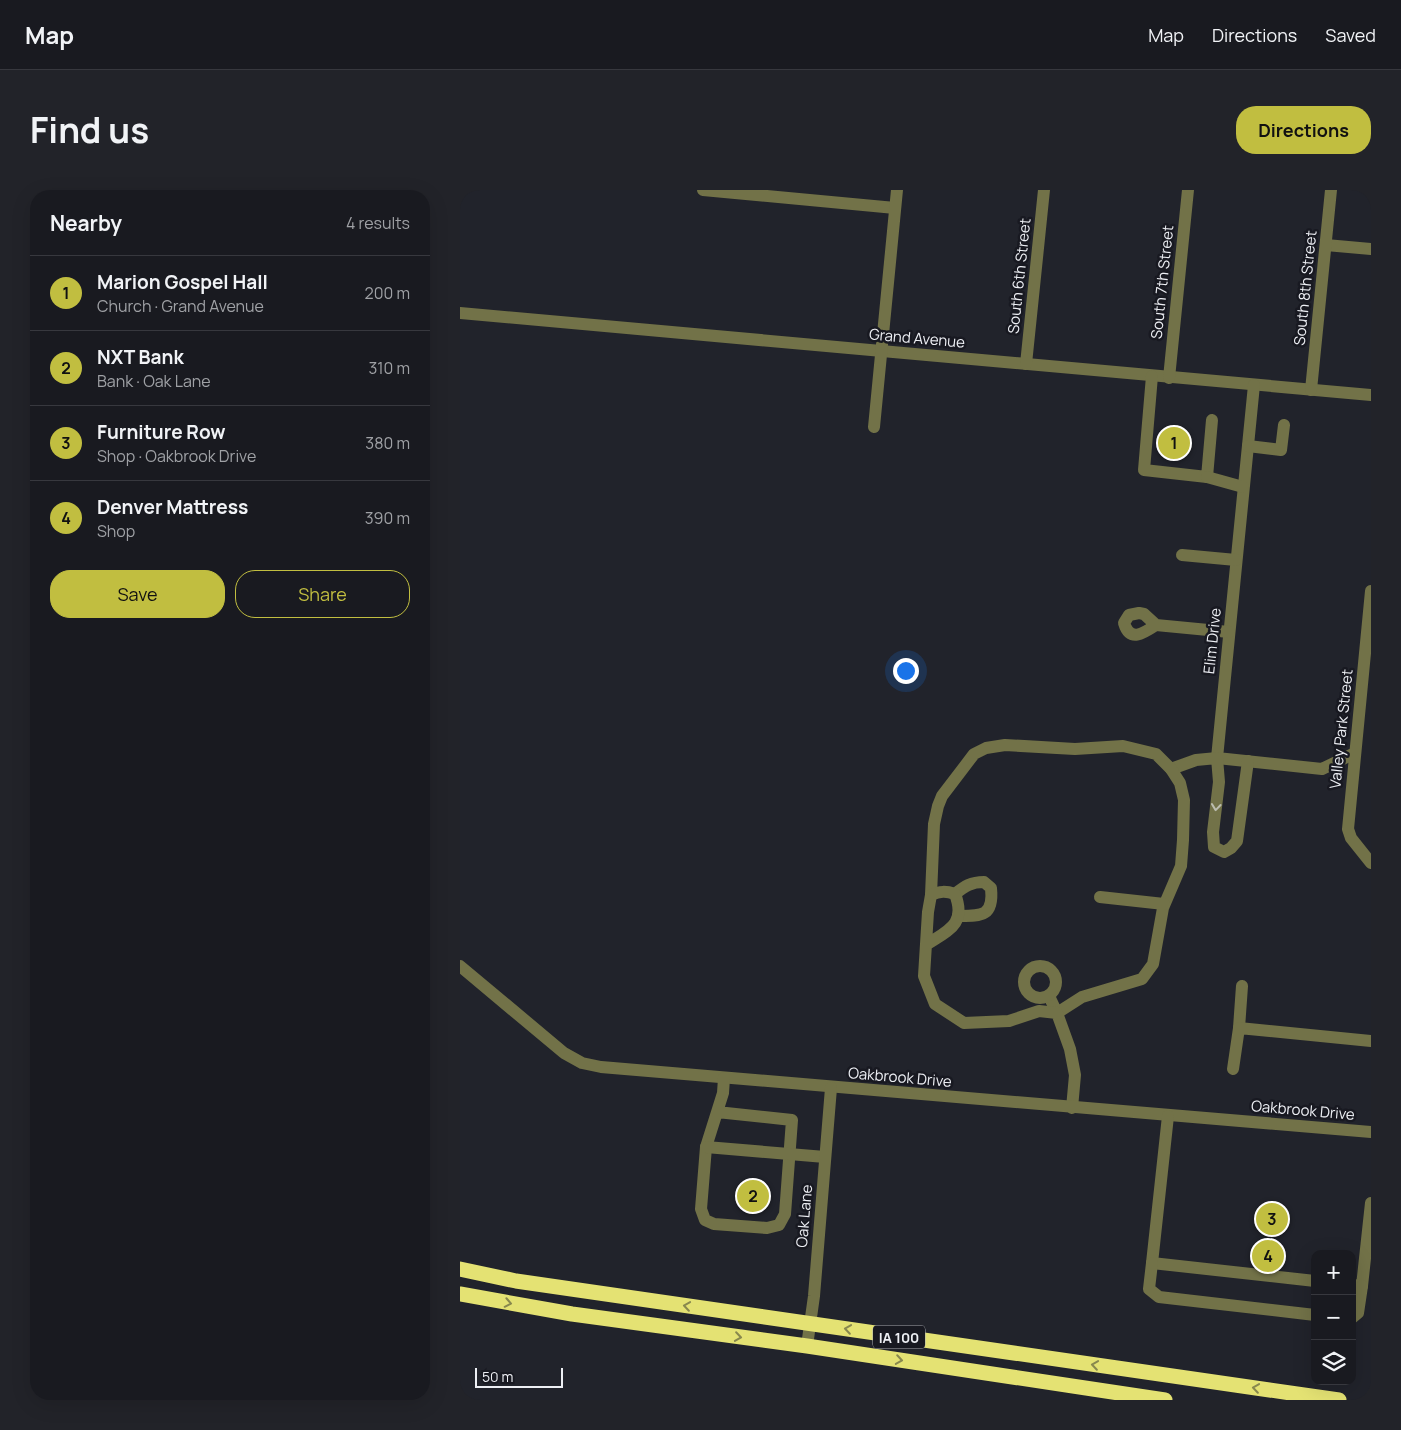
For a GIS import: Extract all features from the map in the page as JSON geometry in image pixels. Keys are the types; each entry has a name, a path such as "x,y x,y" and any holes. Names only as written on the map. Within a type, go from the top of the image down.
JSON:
{"highway":[{"name":"IA 100","path":"460,1270 516,1281 1339,1400"},
{"name":"IA 100","path":"460,1294 572,1314 807,1346 1165,1400"}],"street":[{"path":"703,190 895,208"},
{"path":"874,427 897,190"},
{"name":"South 6th Street","path":"1026,364 1044,190"},
{"name":"South 7th Street","path":"1168,378 1188,190"},
{"name":"South 8th Street","path":"1311,390 1331,190"},
{"path":"1326,245 1371,249"},
{"name":"Grand Avenue","path":"460,313 1371,395"},
{"path":"1152,376 1144,470 1207,476 1244,487"},
{"name":"Elim Drive","path":"1248,761 1237,841 1224,852 1214,847 1213,832 1218,782 1217,758 1254,385"},
{"path":"1207,476 1212,420"},
{"path":"1248,446 1281,450 1284,425"},
{"path":"1182,555 1236,560"},
{"name":"Valley Park Street","path":"1371,591 1348,829 1351,838 1371,863"},
{"path":"1156,625 1229,632"},
{"path":"1005,745 1075,749 1123,746 1156,754 1171,769 1180,783 1184,800 1181,866 1164,904 1153,964 1142,979 1082,997 1057,1013 1039,1011 1009,1021 964,1023 935,1004 924,976 931,895 934,824 942,796 974,754 986,748 1005,745"},
{"path":"1171,769 1196,760 1217,758 1322,769 1355,753"},
{"path":"955,894 967,884 974,882 984,882 991,888 992,899 990,908 986,912 977,916 958,916"},
{"path":"931,895 947,891 955,894"},
{"path":"926,945 957,923 958,909 955,894"},
{"path":"1100,897 1164,904"},
{"name":"Oakbrook Drive","path":"460,966 564,1054 582,1063 601,1068 1371,1132"},
{"path":"1234,1069 1242,986"},
{"path":"1049,996 1070,1049 1075,1076 1072,1108"},
{"path":"1239,1028 1371,1041"},
{"path":"717,1112 792,1120 785,1214 779,1225 767,1228 714,1224 705,1220 701,1210 706,1148 717,1112 723,1093 724,1078"},
{"name":"Oak Lane","path":"807,1346 831,1088"},
{"path":"1168,1116 1149,1289 1158,1297 1311,1315"},
{"path":"706,1148 825,1157"},
{"path":"1356,1315 1358,1313 1357,1285 1371,1202"},
{"path":"1152,1263 1311,1281"}],"place":[{"name":"Marion Gospel Hall","path":"1174,443"},
{"name":"NXT Bank","path":"753,1196"},
{"name":"Furniture Row","path":"1272,1219"},
{"name":"Denver Mattress","path":"1268,1256"}]}
